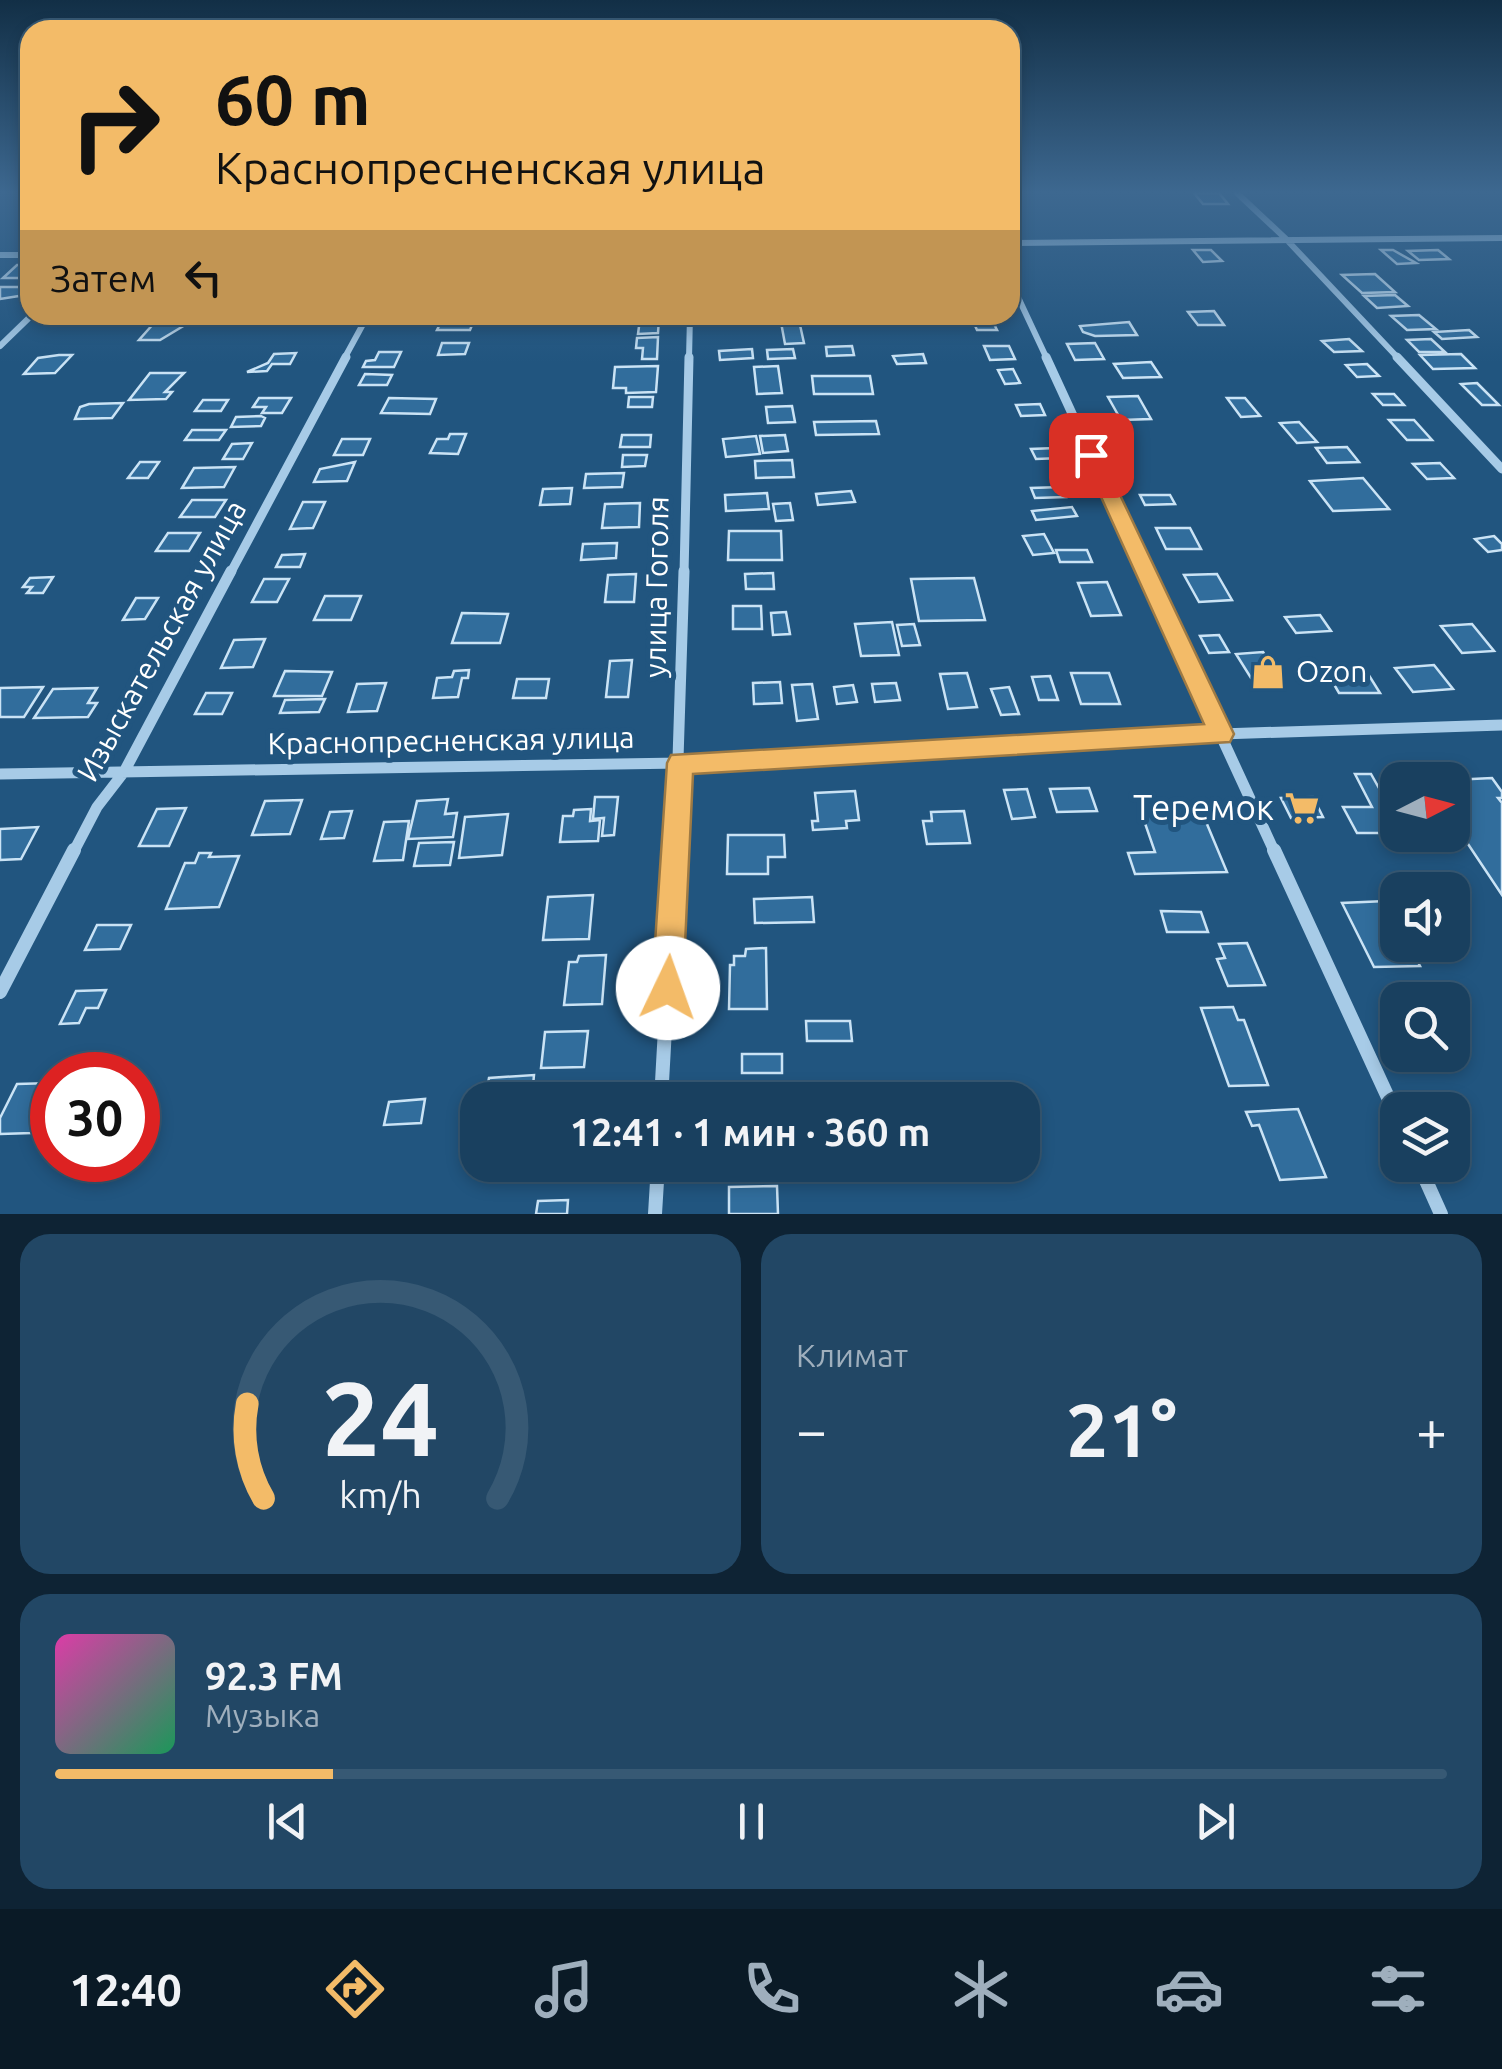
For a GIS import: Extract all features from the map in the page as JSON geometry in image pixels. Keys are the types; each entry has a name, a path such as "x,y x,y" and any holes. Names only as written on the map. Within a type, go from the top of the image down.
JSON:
{"street":[{"path":"1297,250 1502,469"},
{"path":"1020,302 1386,1092"},
{"path":"0,346 22,325"},
{"name":"Изыскательская улица","path":"0,992 97,808 124,772 363,325"},
{"name":"улица Гоголя","path":"662,1082 680,763 690,325"},
{"name":"Краснопресненская улица","path":"0,774 680,763 1221,734 1502,725"},
{"path":"655,1214 657,1182"},
{"path":"1426,1182 1441,1214"}],"building":[{"path":"1193,250 1211,250 1222,261 1203,262"},
{"path":"1381,250 1393,250 1416,263 1397,264"},
{"path":"1438,250 1449,259 1419,260 1408,251"},
{"path":"17,265 20,265 20,278 3,278"},
{"path":"1375,274 1395,292 1362,293 1342,275"},
{"path":"0,287 20,287 20,296 0,299"},
{"path":"1395,295 1408,306 1377,308 1364,296"},
{"path":"1214,311 1224,325 1198,325 1188,312"},
{"path":"1419,315 1436,329 1407,330 1391,316"},
{"path":"1129,322 1137,335 1095,336 1083,332 1080,326"},
{"path":"152,325 185,325 160,340 139,340"},
{"path":"440,325 472,325 470,330 437,330"},
{"path":"639,325 659,325 658,333 638,334"},
{"path":"781,325 800,325 804,343 785,344"},
{"path":"975,325 994,325 997,330 977,330"},
{"path":"1469,330 1477,337 1442,339 1434,332"},
{"path":"658,337 657,359 642,359 643,348 636,348 637,338"},
{"path":"1349,339 1362,351 1334,352 1322,341"},
{"path":"1431,339 1445,352 1419,352 1407,340"},
{"path":"442,343 469,343 465,354 438,355"},
{"path":"1095,343 1104,359 1075,360 1067,344"},
{"path":"852,346 854,355 827,356 826,347"},
{"path":"984,346 1009,346 1015,359 990,360"},
{"path":"752,349 753,358 720,360 719,351"},
{"path":"793,349 795,358 768,359 767,350"},
{"path":"379,352 401,352 394,367 363,367 366,361 375,360"},
{"path":"296,353 290,364 272,364 267,371 247,372 268,363 274,354"},
{"path":"923,354 926,363 897,364 893,356"},
{"path":"1461,354 1475,368 1433,369 1420,355"},
{"path":"72,355 55,373 24,374 38,358"},
{"path":"1151,362 1161,377 1123,378 1114,364"},
{"path":"1367,364 1379,376 1357,377 1346,365"},
{"path":"658,366 656,392 626,393 626,388 613,388 615,367"},
{"path":"778,366 782,393 757,394 754,367"},
{"path":"1013,369 1020,383 1005,384 998,370"},
{"path":"150,373 184,373 165,392 172,392 166,399 129,400"},
{"path":"365,374 392,375 387,385 359,385"},
{"path":"812,376 870,376 873,394 814,394"},
{"path":"1477,383 1499,405 1482,405 1461,384"},
{"path":"1373,394 1394,394 1404,405 1383,405"},
{"path":"1138,396 1151,419 1121,420 1108,397"},
{"path":"629,397 653,397 652,407 628,407"},
{"path":"259,398 291,398 282,413 262,413 266,407 253,407"},
{"path":"389,398 436,399 430,414 381,413"},
{"path":"1227,398 1245,398 1260,416 1241,417"},
{"path":"203,400 228,400 221,411 195,411"},
{"path":"123,403 112,418 75,419 80,407 89,404"},
{"path":"1040,404 1045,415 1021,416 1016,405"},
{"path":"792,406 795,422 768,423 766,407"},
{"path":"236,417 265,418 261,426 231,427"},
{"path":"1389,420 1414,420 1432,440 1407,440"},
{"path":"876,421 879,434 816,435 814,422"},
{"path":"1299,422 1317,442 1297,443 1280,423"},
{"path":"192,430 226,430 219,440 185,440"},
{"path":"450,434 466,434 458,454 430,453 437,439 448,439"},
{"path":"622,435 651,435 650,447 620,447"},
{"path":"785,435 788,451 763,453 760,436"},
{"path":"756,436 760,454 726,457 723,439"},
{"path":"342,439 370,439 363,455 334,455"},
{"path":"252,443 243,459 223,459 232,444"},
{"path":"1347,447 1359,462 1327,463 1316,448"},
{"path":"1056,448 1061,458 1036,459 1031,449"},
{"path":"623,455 647,455 645,466 622,467"},
{"path":"792,460 794,477 756,478 755,461"},
{"path":"140,462 159,462 148,478 128,478"},
{"path":"355,462 347,481 314,482 320,469"},
{"path":"1440,463 1454,478 1427,479 1413,464"},
{"path":"235,467 224,487 182,488 194,468"},
{"path":"624,473 622,487 584,488 586,474"},
{"path":"1363,478 1389,509 1333,511 1310,481"},
{"path":"1062,487 1066,497 1035,498 1031,488"},
{"path":"572,488 570,504 540,505 543,489"},
{"path":"851,491 855,502 818,505 816,494"},
{"path":"767,493 769,509 726,511 725,495"},
{"path":"1140,495 1170,495 1175,504 1145,505"},
{"path":"192,500 226,500 215,517 180,517"},
{"path":"303,502 325,502 313,528 290,529"},
{"path":"640,503 639,527 602,528 605,504"},
{"path":"790,503 793,520 776,521 773,504"},
{"path":"1072,507 1077,516 1036,520 1032,511"},
{"path":"1156,528 1190,528 1201,549 1166,549"},
{"path":"729,531 781,531 782,560 728,560"},
{"path":"168,533 200,533 189,551 156,551"},
{"path":"1044,534 1054,553 1033,555 1023,536"},
{"path":"1494,536 1502,550 1488,552 1475,539"},
{"path":"617,543 616,558 581,560 583,544"},
{"path":"1056,550 1087,550 1092,562 1060,562"},
{"path":"305,554 300,567 276,567 282,555"},
{"path":"773,573 774,589 746,589 745,574"},
{"path":"636,574 634,602 605,602 608,575"},
{"path":"1217,574 1232,600 1199,602 1184,575"},
{"path":"53,577 43,593 27,593 32,587 23,587 30,578"},
{"path":"974,578 985,620 919,621 911,579"},
{"path":"264,579 289,579 277,602 252,602"},
{"path":"1107,582 1121,615 1091,616 1078,583"},
{"path":"325,596 361,596 351,620 314,620"},
{"path":"136,598 158,598 145,619 123,620"},
{"path":"733,606 761,606 762,629 733,629"},
{"path":"786,612 790,634 773,635 771,613"},
{"path":"462,613 508,614 500,643 452,643"},
{"path":"1320,615 1331,631 1296,633 1285,617"},
{"path":"892,622 899,655 861,656 855,624"},
{"path":"914,624 920,645 902,646 897,625"},
{"path":"1472,624 1494,651 1462,653 1441,626"},
{"path":"1219,635 1229,652 1209,653 1200,636"},
{"path":"265,639 253,667 221,668 234,640"},
{"path":"1263,652 1279,676 1251,678 1236,654"},
{"path":"632,660 628,697 606,697 610,661"},
{"path":"1434,665 1453,689 1413,692 1395,668"},
{"path":"1325,669 1365,669 1380,693 1339,693"},
{"path":"469,670 468,678 462,678 458,697 433,698 437,678"},
{"path":"285,671 332,672 322,696 274,696"},
{"path":"967,673 977,707 948,709 940,674"},
{"path":"1071,673 1109,673 1120,704 1081,704"},
{"path":"1050,676 1058,700 1039,700 1032,677"},
{"path":"517,679 549,679 546,698 513,698"},
{"path":"780,682 782,703 754,704 753,683"},
{"path":"386,683 377,711 348,712 357,684"},
{"path":"896,683 900,700 875,702 872,684"},
{"path":"812,684 818,719 797,721 792,685"},
{"path":"853,685 857,702 837,704 834,687"},
{"path":"43,687 24,717 0,717 0,688"},
{"path":"1009,687 1019,714 1001,715 991,689"},
{"path":"97,688 88,703 97,703 88,717 34,718 53,689"},
{"path":"206,693 232,693 222,714 195,714"},
{"path":"325,699 319,712 280,713 285,700"},
{"path":"1355,774 1371,774 1380,790 1380,833 1357,833 1343,807 1372,807"},
{"path":"1492,778 1502,792 1502,798 1498,798 1502,803 1502,895 1470,847 1470,779"},
{"path":"1089,788 1097,811 1057,812 1050,789"},
{"path":"1027,789 1035,817 1012,819 1004,790"},
{"path":"855,791 859,820 846,821 847,828 813,830 812,821 818,821 815,793"},
{"path":"595,797 618,797 614,835 602,836 604,818 593,819"},
{"name":"Теремок","path":"1313,797 1323,817 1291,818 1281,798"},
{"path":"448,799 445,814 457,813 453,837 408,839 417,801"},
{"path":"302,800 290,834 252,835 265,801"},
{"path":"1199,805 1227,872 1135,874 1128,853 1155,852 1139,806"},
{"path":"186,808 169,846 139,846 157,809"},
{"path":"591,809 590,821 600,820 598,841 560,842 563,816 573,816 574,810"},
{"path":"352,811 344,838 321,839 330,812"},
{"path":"964,811 970,843 927,844 923,821 932,821 931,812"},
{"path":"508,814 502,855 459,858 465,817"},
{"path":"409,821 403,860 374,861 384,822"},
{"path":"38,827 21,859 0,860 0,829"},
{"path":"728,835 784,835 785,857 768,857 768,874 727,874"},
{"path":"454,842 450,865 414,866 419,843"},
{"path":"199,853 211,853 209,857 239,856 219,907 166,909 185,863 195,863"},
{"path":"593,895 589,939 543,940 548,897"},
{"path":"812,897 814,922 755,923 754,899"},
{"path":"1380,901 1380,962 1418,962 1420,966 1374,967 1342,903"},
{"path":"1161,911 1201,912 1208,932 1167,932"},
{"path":"97,925 131,925 120,949 85,950"},
{"path":"1247,943 1265,985 1228,986 1217,959 1225,958 1219,944"},
{"path":"766,948 767,1009 729,1009 730,965 734,965 734,956 745,956 746,949"},
{"path":"606,955 602,1004 564,1005 569,962 577,962 579,956"},
{"path":"106,990 98,1008 86,1008 79,1023 60,1024 76,991"},
{"path":"1233,1007 1238,1020 1244,1020 1268,1085 1229,1086 1201,1008"},
{"path":"806,1021 850,1021 852,1041 807,1041"},
{"path":"588,1031 584,1067 541,1068 545,1032"},
{"path":"742,1054 782,1054 782,1073 742,1073"},
{"path":"534,1075 533,1082 488,1082 489,1078"},
{"path":"17,1084 30,1084 30,1133 0,1134 0,1118"},
{"path":"425,1099 421,1123 384,1125 389,1102"},
{"path":"1298,1109 1326,1177 1280,1180 1259,1125 1252,1126 1246,1112"},
{"path":"777,1186 778,1214 729,1214 729,1187"},
{"path":"568,1200 567,1214 536,1214 538,1201"}],"place":[{"name":"Ozon","path":"1268,672"},
{"name":"Теремок","path":"1302,808"}],"route":[{"path":"668,988 680,763 1221,734 1091,455"}]}
